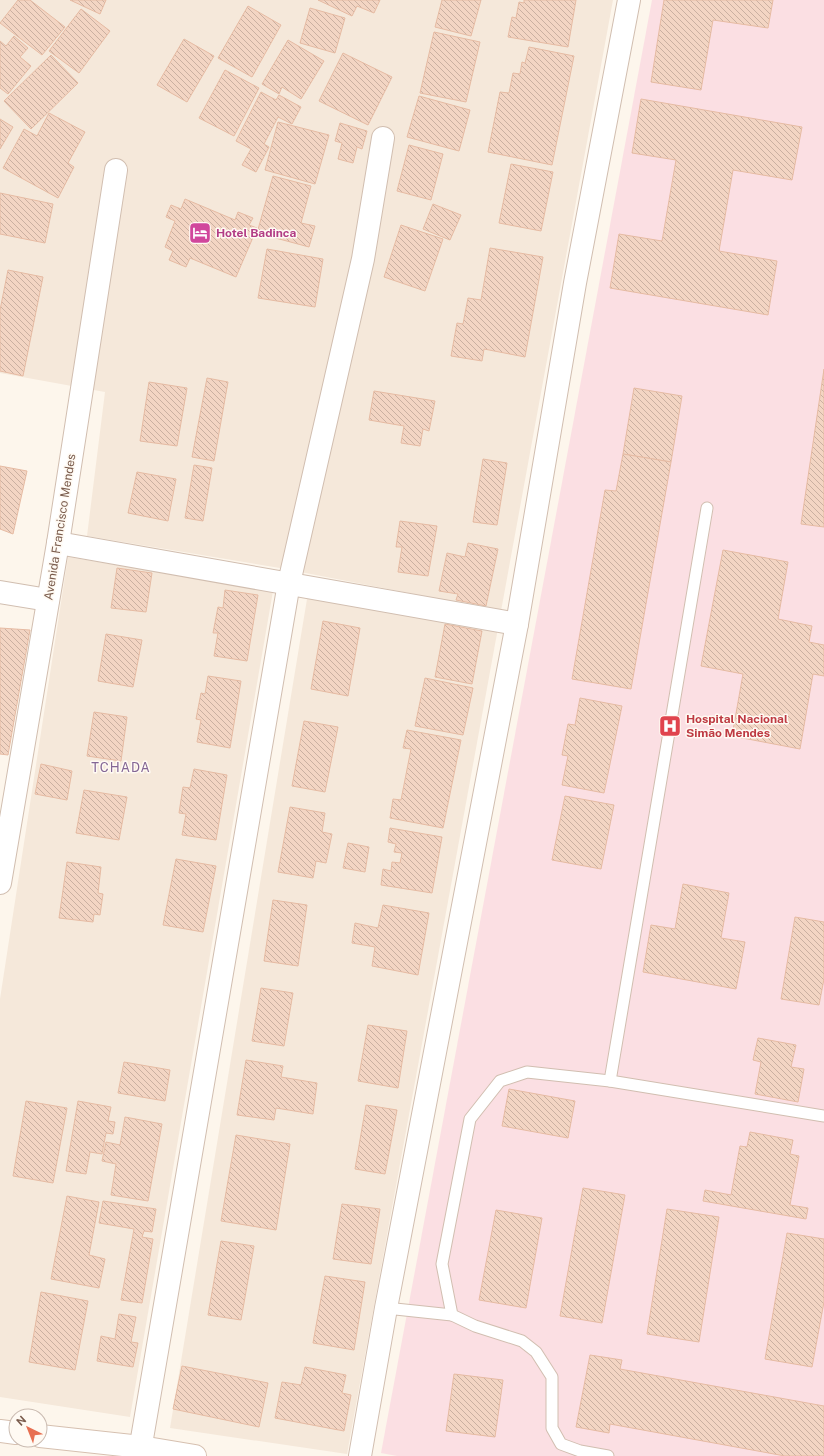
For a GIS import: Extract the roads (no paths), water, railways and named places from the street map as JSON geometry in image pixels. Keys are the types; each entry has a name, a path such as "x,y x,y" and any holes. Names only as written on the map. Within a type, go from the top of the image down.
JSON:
{"street":[{"path":"360,1456 386,1308 517,624 577,275 629,0"},
{"path":"140,1452 289,583 363,259 383,138"},
{"name":"Avenida Francisco Mendes","path":"0,883 58,543 116,170"},
{"path":"58,543 517,624"},
{"path":"0,592 48,600"},
{"path":"48,1437 140,1452 195,1456"}],"lane":[{"path":"610,1081 707,508"},
{"path":"452,1315 442,1264 470,1120 500,1081 527,1072 610,1081 824,1116"},
{"path":"386,1308 452,1315 475,1326 522,1341 536,1352 552,1377 552,1428 561,1444 580,1451 608,1456"}],"place":[{"name":"Hotel Badinca","path":"200,233"},
{"name":"Hospital Nacional Simão Mendes","path":"670,726"}],"district":[{"name":"TCHADA","path":"121,767"}]}
